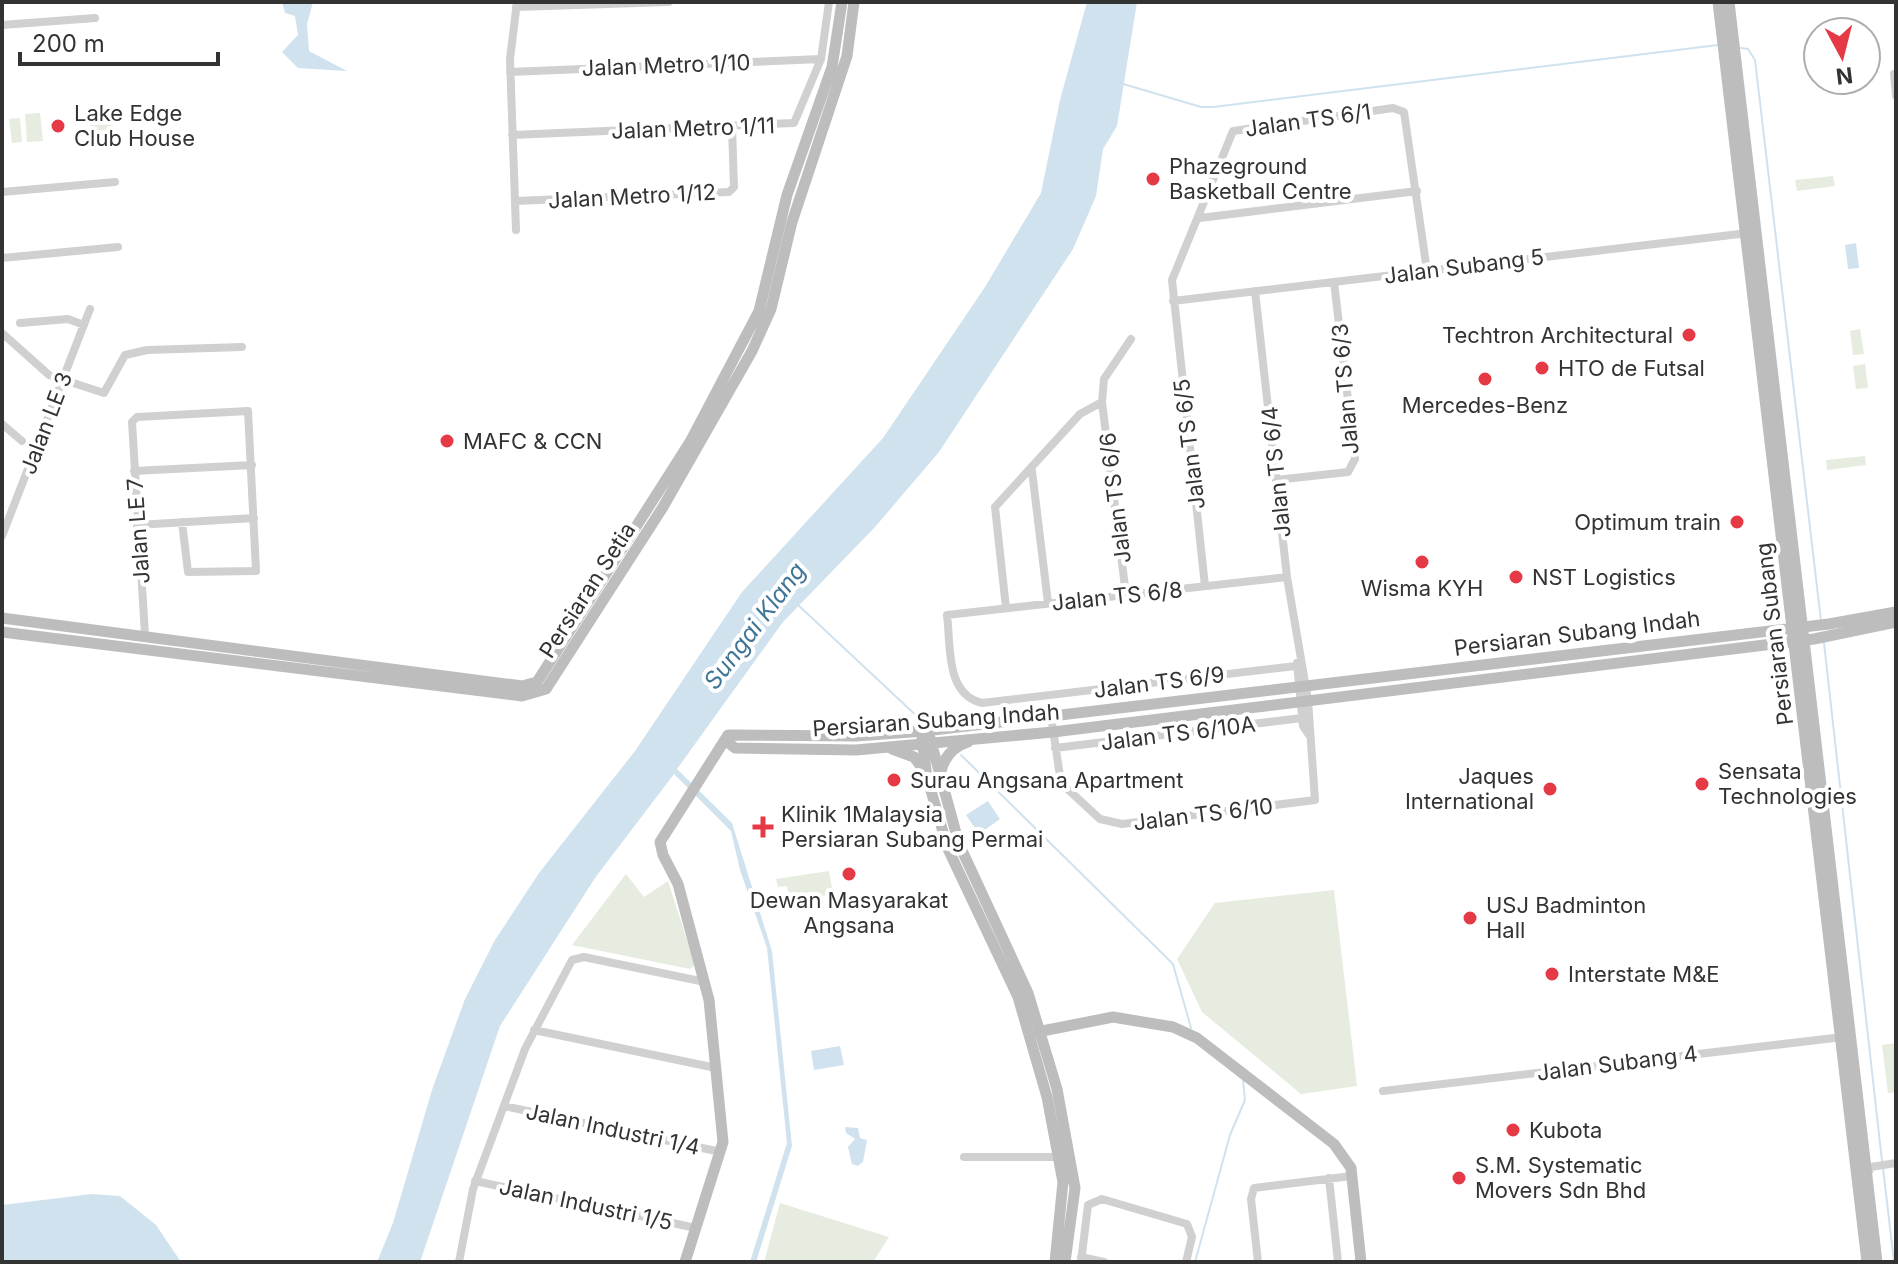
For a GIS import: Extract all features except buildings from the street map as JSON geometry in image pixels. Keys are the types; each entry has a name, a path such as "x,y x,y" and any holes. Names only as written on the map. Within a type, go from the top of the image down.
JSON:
{"street":[{"path":"517,5 669,2"},
{"name":"Jalan Metro 1/11","path":"512,135 794,123 821,59 829,2"},
{"name":"Persiaran Setia","path":"534,689 690,442 759,311 787,195 836,50 842,2"},
{"name":"Persiaran Setia","path":"2,618 534,689 551,683 714,423 771,309 792,222 847,56 854,2"},
{"name":"Persiaran Subang","path":"1718,2 1727,29"},
{"name":"Persiaran Subang","path":"1729,2 1727,29 1730,59 1803,627 1847,1037 1867,1262"},
{"name":"Jalan Metro 1/12","path":"516,230 510,72 517,5"},
{"path":"2,25 95,18"},
{"name":"Jalan Metro 1/10","path":"510,72 821,59"},
{"path":"1894,74 1896,96"},
{"name":"Jalan TS 6/1","path":"1173,301 1172,280 1200,218 1233,131 1242,127 1393,108 1404,112 1427,271"},
{"name":"Jalan Metro 1/12","path":"515,201 729,192 734,187 732,126"},
{"path":"2,192 115,182"},
{"path":"1200,218 1417,191"},
{"name":"Jalan Subang 5","path":"1173,301 1751,233"},
{"path":"2,258 118,247"},
{"name":"Jalan TS 6/3","path":"1276,480 1348,472 1355,459 1334,282"},
{"name":"Jalan TS 6/4","path":"1255,291 1304,701"},
{"name":"Jalan TS 6/5","path":"1173,301 1205,586"},
{"name":"Jalan LE 3","path":"2,536 90,309"},
{"path":"20,323 68,319 84,325"},
{"path":"2,333 43,370 104,393 125,355 147,350 242,347"},
{"path":"1006,608 995,507 1032,471 1080,414 1102,402 1104,379 1131,339"},
{"name":"Jalan TS 6/6","path":"1102,402 1126,595"},
{"name":"Jalan LE 7","path":"145,635 131,428 137,417 248,411 252,465"},
{"path":"2,424 22,441"},
{"path":"134,471 252,465 255,572 188,572 182,522"},
{"path":"1032,471 1048,603"},
{"path":"137,525 254,518"},
{"name":"Jalan TS 6/8","path":"947,615 1287,577"},
{"path":"1830,630 1896,612"},
{"name":"Jalan TS 6/9","path":"947,615 956,683 965,697 982,703 1296,666"},
{"path":"1830,630 1896,622"},
{"name":"Persiaran Subang Indah","path":"1830,630 1803,627 1051,716 926,739 885,747 820,751 735,748 725,740 734,733 926,739 977,739 1053,732 1804,640 1830,630"},
{"path":"2,632 522,696 534,689"},
{"path":"144,651 145,635"},
{"name":"Jalan TS 6/4","path":"1298,653 1296,666 1302,686"},
{"name":"Jalan TS 6/10","path":"1304,701 1302,718 1309,736"},
{"name":"Jalan TS 6/10","path":"1051,716 1061,783 1100,819 1122,824 1315,800 1304,701"},
{"name":"Jalan TS 6/10A","path":"1055,748 1302,718"},
{"path":"926,739 948,849 1035,1032 1046,1048 1065,1157 1055,1262"},
{"path":"934,777 955,748 977,739"},
{"path":"685,1262 721,1152 716,1068 705,982 678,884 661,848 662,836 725,740"},
{"path":"885,747 914,757 934,777 959,844 1036,1017 1035,1032 1075,1188 1065,1262"},
{"path":"460,1262 475,1181 534,1030 569,964 584,957 705,982"},
{"path":"1036,1017 1056,1027"},
{"path":"1035,1032 1113,1017 1188,1033 1334,1144 1348,1160 1361,1262"},
{"path":"1046,1048 1056,1027"},
{"path":"534,1030 716,1068"},
{"name":"Persiaran Subang","path":"1847,1037 1877,1262"},
{"name":"Jalan Subang 4","path":"1383,1091 1847,1037"},
{"name":"Jalan Industri 1/4","path":"504,1106 721,1152"},
{"path":"1864,1148 1868,1159 1877,1164 1894,1163"},
{"path":"964,1157 1065,1157"},
{"path":"1867,1176 1877,1164"},
{"path":"1258,1262 1251,1199 1257,1186 1352,1176"},
{"path":"1329,1178 1338,1262"},
{"name":"Jalan Industri 1/5","path":"475,1181 696,1228"},
{"path":"1104,1262 1081,1259 1088,1205 1102,1199 1187,1224 1192,1237 1186,1262"}],"shaded area":[{"path":"40,113 43,141 27,142 25,114"},
{"path":"112,117 112,137 91,140 90,118"},
{"path":"20,118 22,142 12,143 9,119"},
{"path":"1833,176 1835,186 1797,191 1795,180"},
{"path":"1860,329 1864,354 1853,355 1850,331"},
{"path":"1865,364 1868,388 1856,389 1853,366"},
{"path":"1865,456 1866,465 1827,470 1826,460"},
{"path":"829,871 833,894 790,902 787,886 778,887 776,879"},
{"path":"626,874 644,897 668,881 695,965 690,969 572,945"},
{"path":"1334,890 1357,1086 1301,1094 1202,1012 1177,959 1215,903"},
{"path":"1896,1043 1896,1092 1888,1093 1882,1045"},
{"path":"780,1203 889,1237 873,1262 764,1262"}],"water":[{"path":"282,2 313,2 307,24 309,51 347,71 298,68 282,52 298,35 295,16 285,13"},
{"name":"Sungai Klang","path":"1087,2 1137,2 1117,126 1103,149 1096,196 1073,249 939,452 875,527 783,622 677,769 732,823 772,951 792,1146 756,1262 750,1262 787,1143 767,948 740,870 731,831 674,774 595,878 500,1026 420,1262 377,1262 393,1223 432,1090 465,999 495,940 539,873 635,751 742,592 883,438 985,287 1041,193 1060,100"},
{"path":"1856,243 1859,268 1848,269 1845,245"},
{"path":"988,801 1000,819 979,834 966,815"},
{"path":"840,1046 844,1065 814,1070 811,1051"},
{"path":"845,1127 858,1128 860,1138 867,1140 863,1162 858,1166 852,1164 848,1147 855,1139 846,1133"},
{"path":"92,1194 120,1196 156,1225 181,1262 2,1262 2,1205"}],"waterway":[{"path":"1120,83 1201,107 1213,107 1718,45"},
{"path":"1741,48 1748,49 1755,60 1821,621"},
{"name":"Sungai Klang","path":"797,604 921,720"},
{"path":"1824,643 1882,1161"},
{"path":"961,755 1173,964 1191,1028"},
{"path":"1195,1262 1230,1135 1245,1100 1243,1080"},
{"path":"1883,1168 1894,1262"}],"place":[{"name":"Lake Edge Club House","path":"58,126"},
{"name":"Phazeground Basketball Centre","path":"1153,179"},
{"name":"Techtron Architectural","path":"1689,335"},
{"name":"HTO de Futsal","path":"1542,368"},
{"name":"Mercedes-Benz","path":"1485,379"},
{"name":"MAFC & CCN","path":"447,441"},
{"name":"Optimum train","path":"1737,522"},
{"name":"Wisma KYH","path":"1422,562"},
{"name":"NST Logistics","path":"1516,577"},
{"name":"Surau Angsana Apartment","path":"894,780"},
{"name":"Sensata Technologies","path":"1702,784"},
{"name":"Jaques International","path":"1550,789"},
{"name":"Klinik 1Malaysia Persiaran Subang Permai","path":"763,827"},
{"name":"Dewan Masyarakat Angsana","path":"849,874"},
{"name":"USJ Badminton Hall","path":"1470,918"},
{"name":"Interstate M&E","path":"1552,974"},
{"name":"Kubota","path":"1513,1130"},
{"name":"S.M. Systematic Movers Sdn Bhd","path":"1459,1178"}]}
